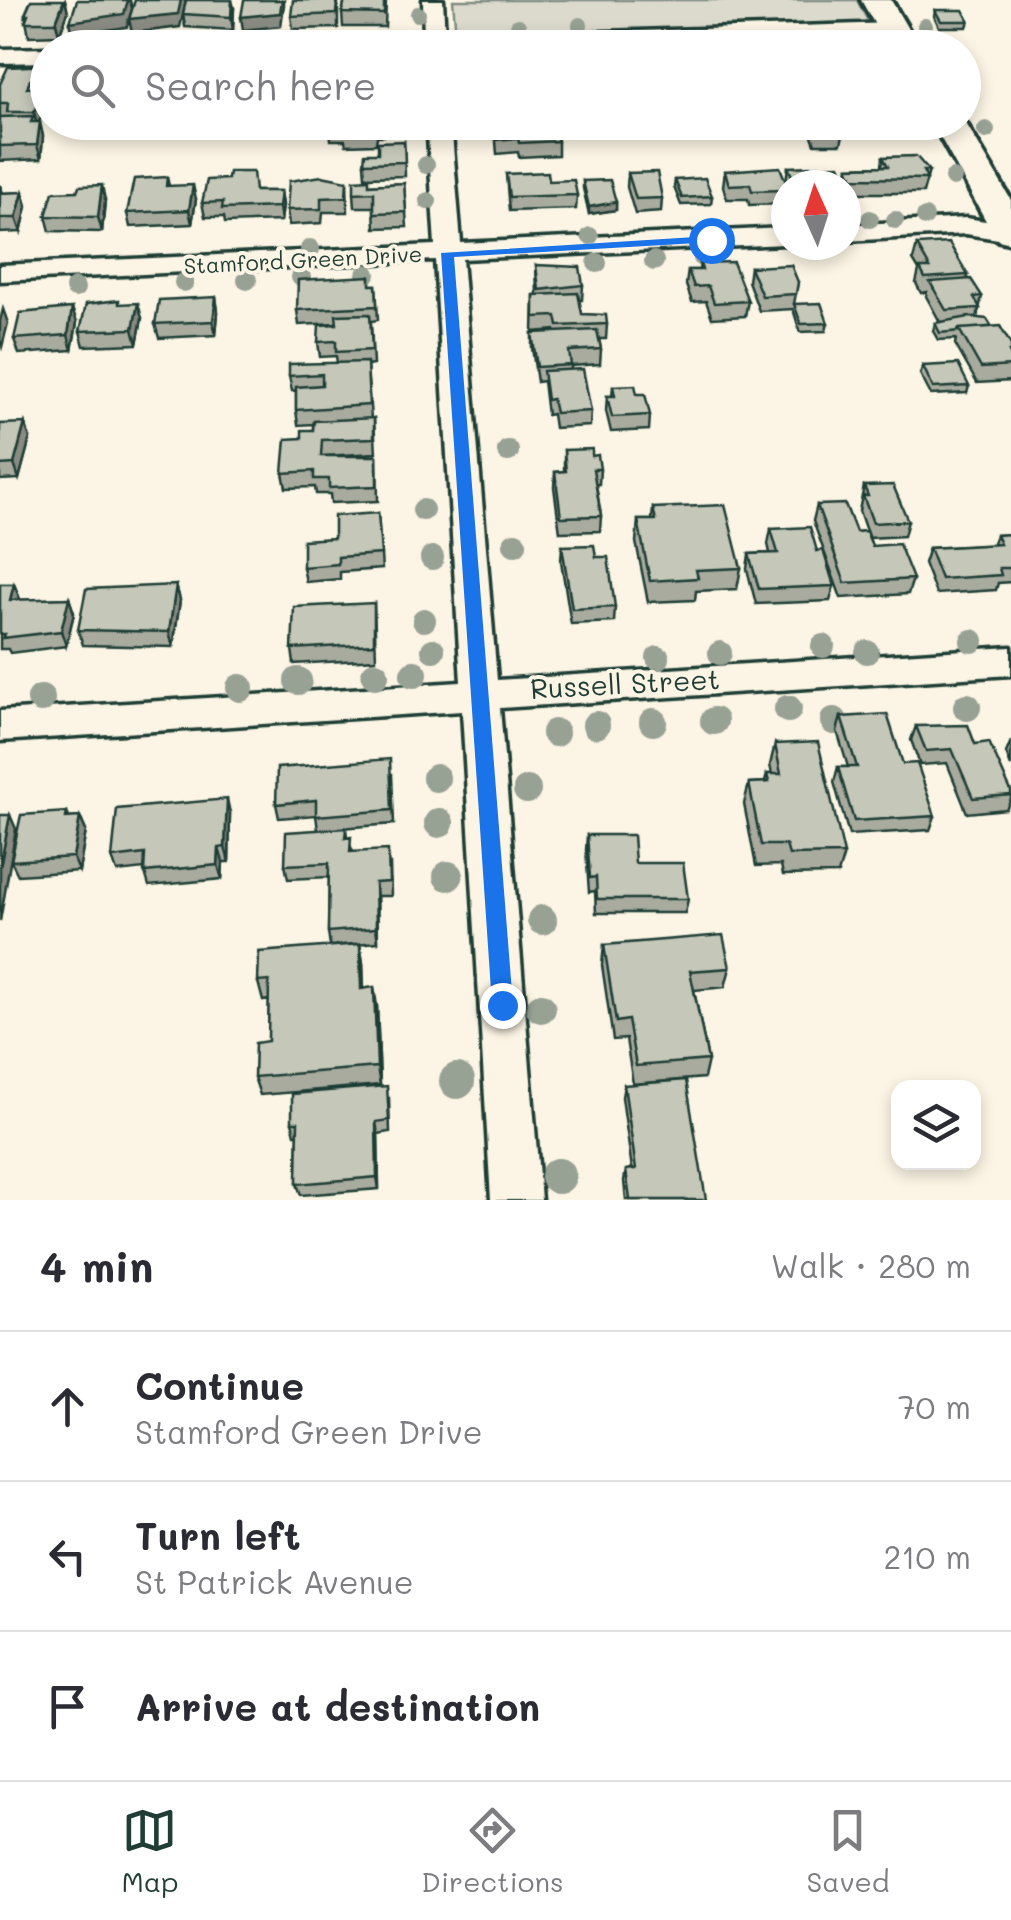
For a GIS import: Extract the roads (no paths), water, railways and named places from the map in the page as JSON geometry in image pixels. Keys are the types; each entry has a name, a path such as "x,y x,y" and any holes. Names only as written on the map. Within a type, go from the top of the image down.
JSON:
{"main road":[{"path":"876,0 894,30"},
{"path":"958,140 1011,232"}],"street":[{"path":"433,0 434,30"},
{"path":"0,56 30,55"},
{"path":"440,140 516,1200"},
{"path":"861,232 966,226 1011,232"},
{"name":"Stamford Green Drive","path":"0,273 771,237"},
{"name":"Russell Street","path":"0,726 480,692 1011,661"}]}
